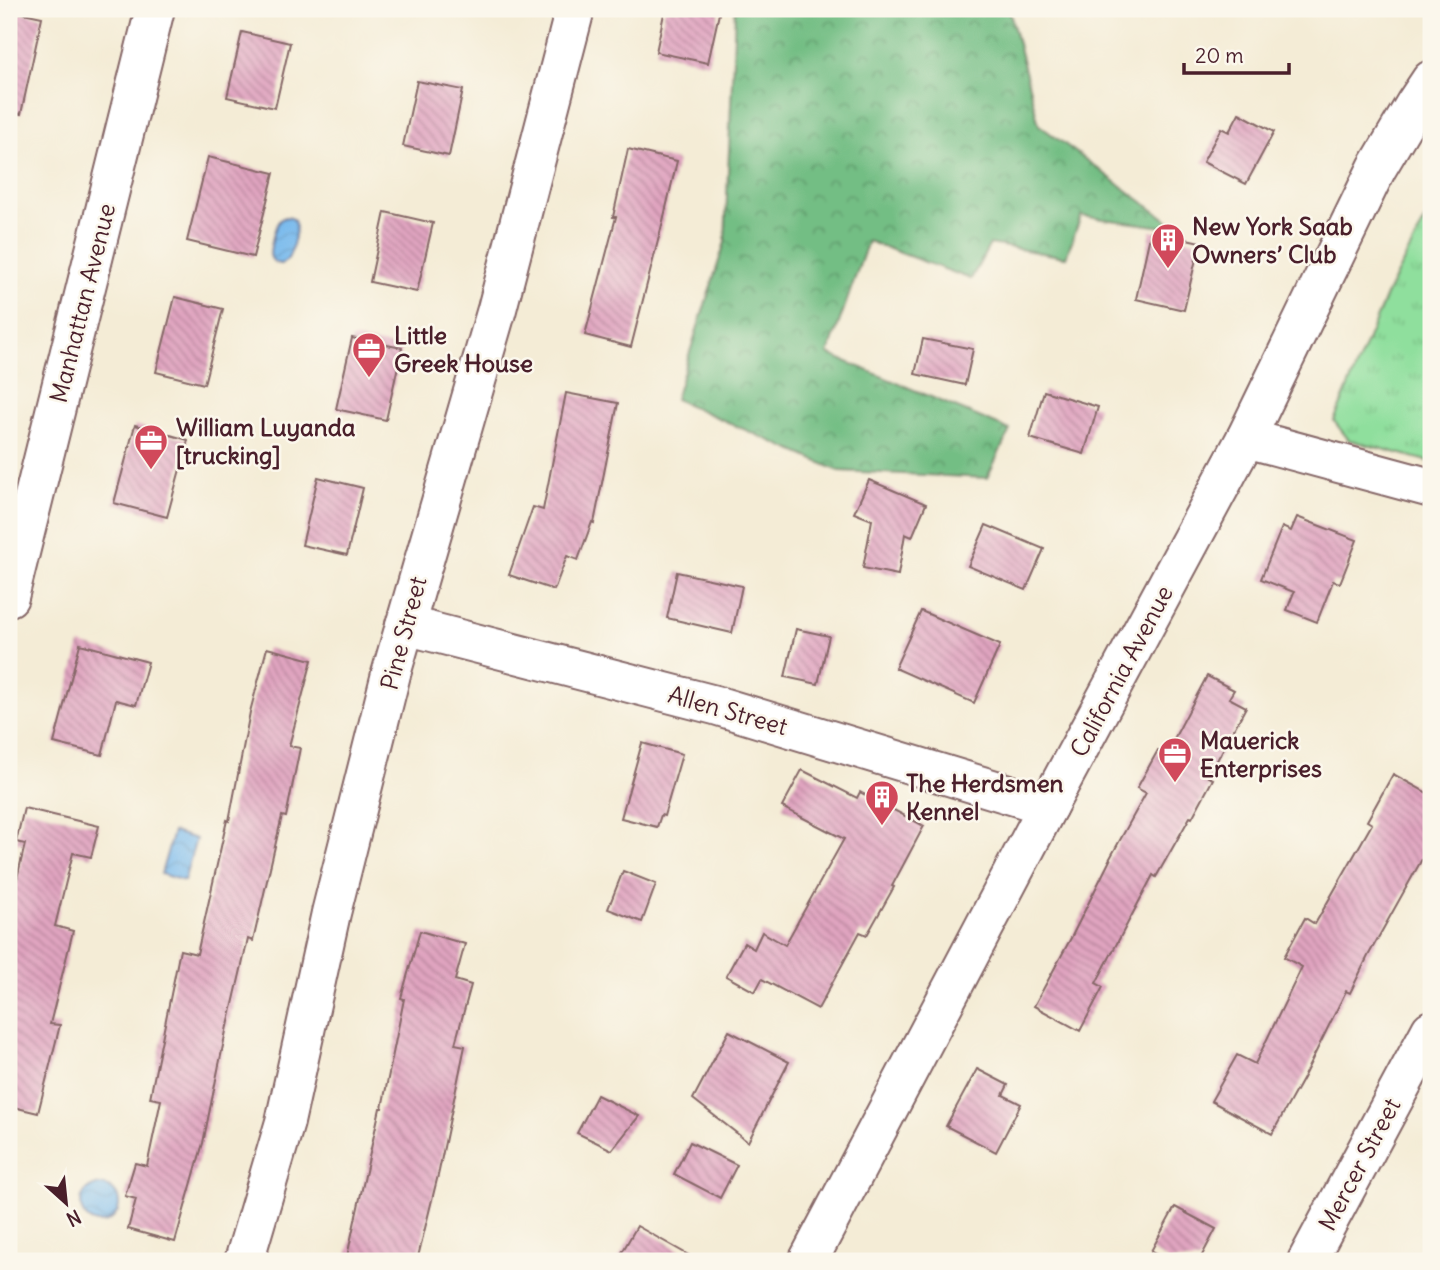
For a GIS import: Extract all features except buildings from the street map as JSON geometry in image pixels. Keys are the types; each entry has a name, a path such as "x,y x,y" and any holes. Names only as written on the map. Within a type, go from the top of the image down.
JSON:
{"street":[{"name":"Manhattan Avenue","path":"9,597 155,9"},
{"name":"Pine Street","path":"244,1261 285,1122 331,913 405,625 497,310 575,9"},
{"name":"California Avenue","path":"808,1261 1246,438 1377,168 1431,80"},
{"path":"1246,438 1431,488"},
{"name":"Allen Street","path":"405,625 715,705 1048,806"},
{"name":"Mercer Street","path":"1307,1261 1431,1030"}],"green space":[{"path":"737,9 1009,9 1039,125 1179,229 1081,216 1066,257 990,244 971,279 868,241 828,354 1010,430 987,478 839,471 675,399 725,242"},
{"path":"1431,209 1431,462 1349,440 1334,421 1387,293"}],"water":[{"path":"286,217 292,218 296,231 290,254 281,264 272,260 270,251 278,223"},
{"path":"173,832 196,839 184,881 161,874"},
{"path":"100,1185 113,1191 119,1204 113,1217 100,1223 87,1217 81,1204 87,1191"}],"place":[{"name":"New York Saab Owners’ Club","path":"1168,270"},
{"name":"Little Greek House","path":"369,379"},
{"name":"William Luyanda [trucking]","path":"151,471"},
{"name":"Mauerick Enterprises","path":"1175,784"},
{"name":"The Herdsmen Kennel","path":"882,827"}]}
